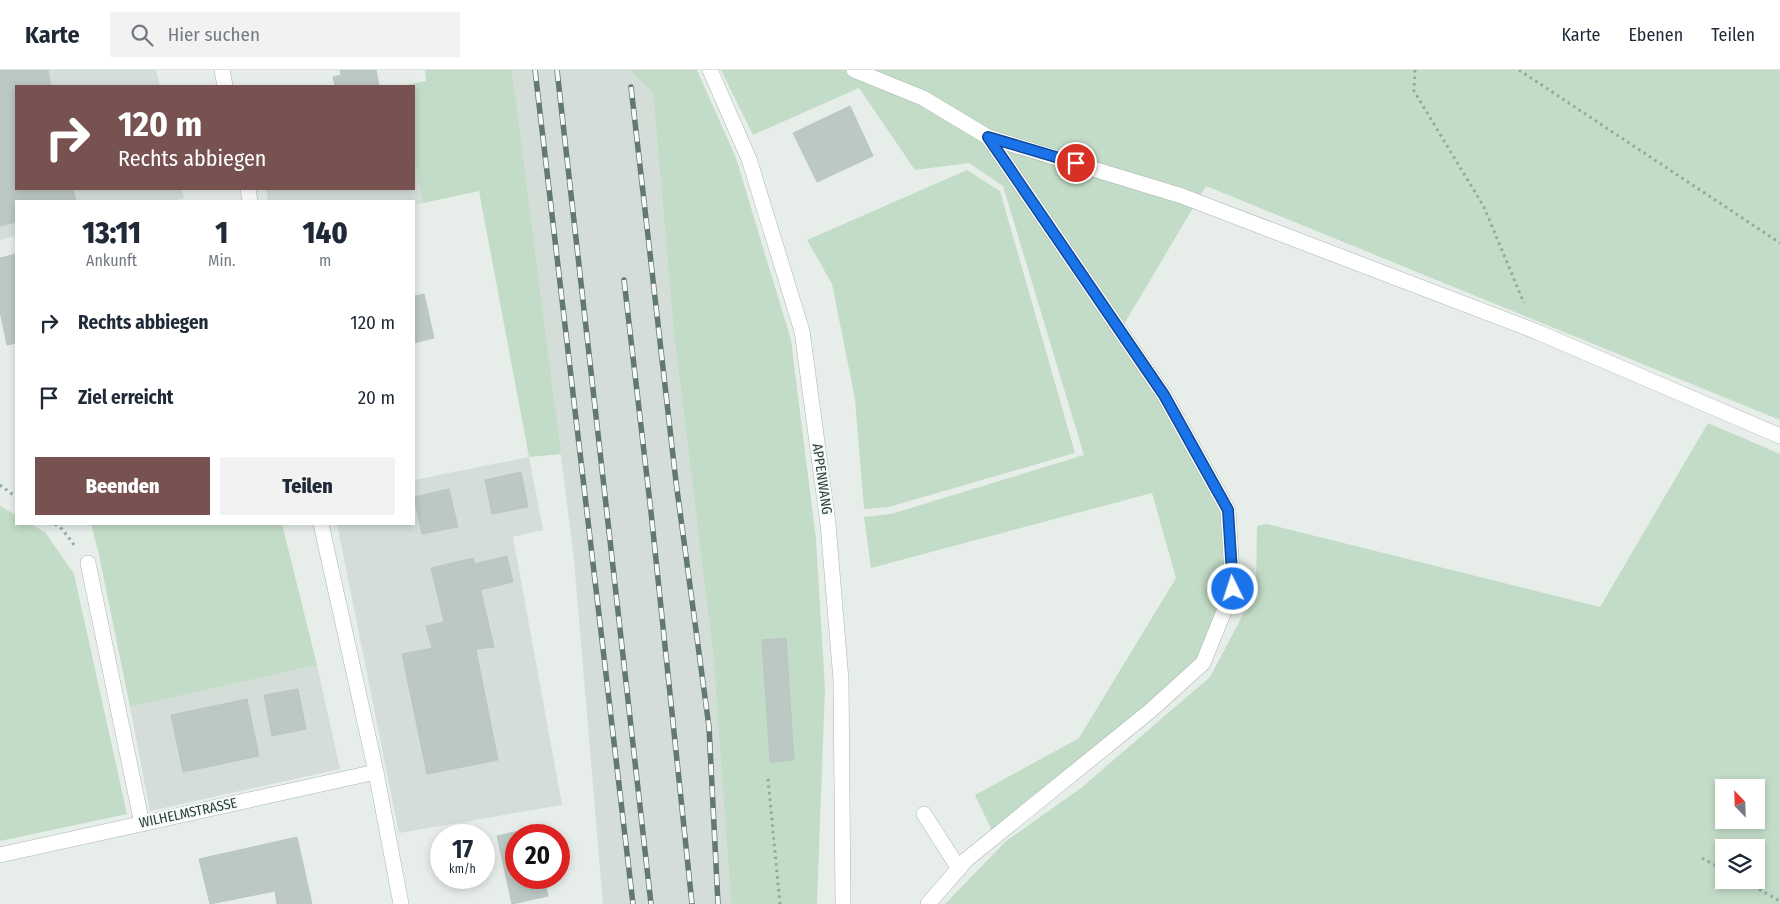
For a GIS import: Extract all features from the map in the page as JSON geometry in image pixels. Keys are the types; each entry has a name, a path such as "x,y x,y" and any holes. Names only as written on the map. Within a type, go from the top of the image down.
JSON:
{"street":[{"path":"222,70 225,85"},
{"name":"APPENWANG","path":"710,70 749,159 802,331 828,524 841,680 843,904"},
{"path":"854,70 924,98 988,137 1182,196 1535,331 1780,436"},
{"path":"928,904 966,860 1150,711 1202,663 1233,589 1228,510 1164,395 988,137"},
{"path":"321,525 376,772 402,904"},
{"path":"88,563 142,824"},
{"name":"WILHELMSTRASSE","path":"0,854 376,772"},
{"path":"924,814 959,869"}],"path":[{"path":"1415,70 1414,91 1484,207 1535,331"},
{"path":"1518,70 1780,243"},
{"path":"0,486 15,496"},
{"path":"56,525 62,529 88,563"},
{"path":"768,779 780,904"},
{"path":"1702,858 1715,865"},
{"path":"1758,889 1780,901"}],"shaded area":[{"path":"0,70 156,70 160,85 15,85 15,190 182,190 184,198 174,200 15,200 15,236 0,240"},
{"path":"512,70 629,70 653,93 674,335 713,653 731,904 603,904 574,560"},
{"path":"415,162 423,203 415,205 415,200 268,200 266,190 415,190"},
{"path":"529,457 543,530 513,537 562,805 451,824 430,824 430,828 399,833 337,525 415,525 415,480"},
{"path":"317,665 340,769 150,811 130,707"}],"green space":[{"path":"425,70 512,70 561,454 529,457 479,191 423,203 415,162 415,85 406,85 426,81"},
{"path":"629,70 697,70 736,158 791,340 816,539 825,688 817,904 731,904 713,653 674,335 653,93"},
{"path":"721,70 1780,70 1780,420 1206,186 1120,331 1228,510 1233,589 1203,663 995,837 975,795 1079,738 1176,578 1152,493 871,568 864,517 891,514 1084,455 1003,186 969,163 915,170 859,88 753,135"},
{"path":"967,170 1000,191 1075,453 889,507 864,509 855,399 832,284 807,240"},
{"path":"1708,423 1780,454 1780,904 945,904 1006,841 1081,788 1210,677 1256,590 1257,526 1267,524 1600,607"},
{"path":"0,506 15,514 15,525 33,525 45,532 74,574 127,814 0,841"},
{"path":"91,525 282,525 317,665 130,707"}],"building":[{"path":"0,70 48,70 51,85 15,85 15,190 73,190 76,200 15,200 15,222 0,226"},
{"path":"340,70 376,70 379,85 335,85 333,77 341,75"},
{"path":"850,106 873,156 817,182 793,133"},
{"path":"15,254 15,343 7,345 0,311 0,258"},
{"path":"424,294 434,338 415,343 415,296"},
{"path":"521,472 528,507 492,514 485,480"},
{"path":"449,489 458,527 422,534 415,497"},
{"path":"507,556 513,582 480,590 474,564"},
{"path":"473,558 494,647 476,649 474,640 432,648 426,626 444,622 431,568"},
{"path":"786,638 794,760 770,762 762,640"},
{"path":"474,640 498,760 427,774 402,654"},
{"path":"298,689 306,729 272,736 264,695"},
{"path":"247,699 259,756 183,772 171,715"},
{"path":"505,834 505,872 497,836"},
{"path":"297,837 312,904 277,904 275,891 210,904 199,859"},
{"path":"509,889 546,889 548,896 512,904"}],"railway":[{"path":"535,70 633,904"},
{"path":"557,70 651,904"},
{"path":"631,87 676,482 709,727 718,904"},
{"path":"624,280 651,512 692,904"}],"route":[{"path":"1076,163 988,137 1164,395 1228,510 1233,589"}]}
